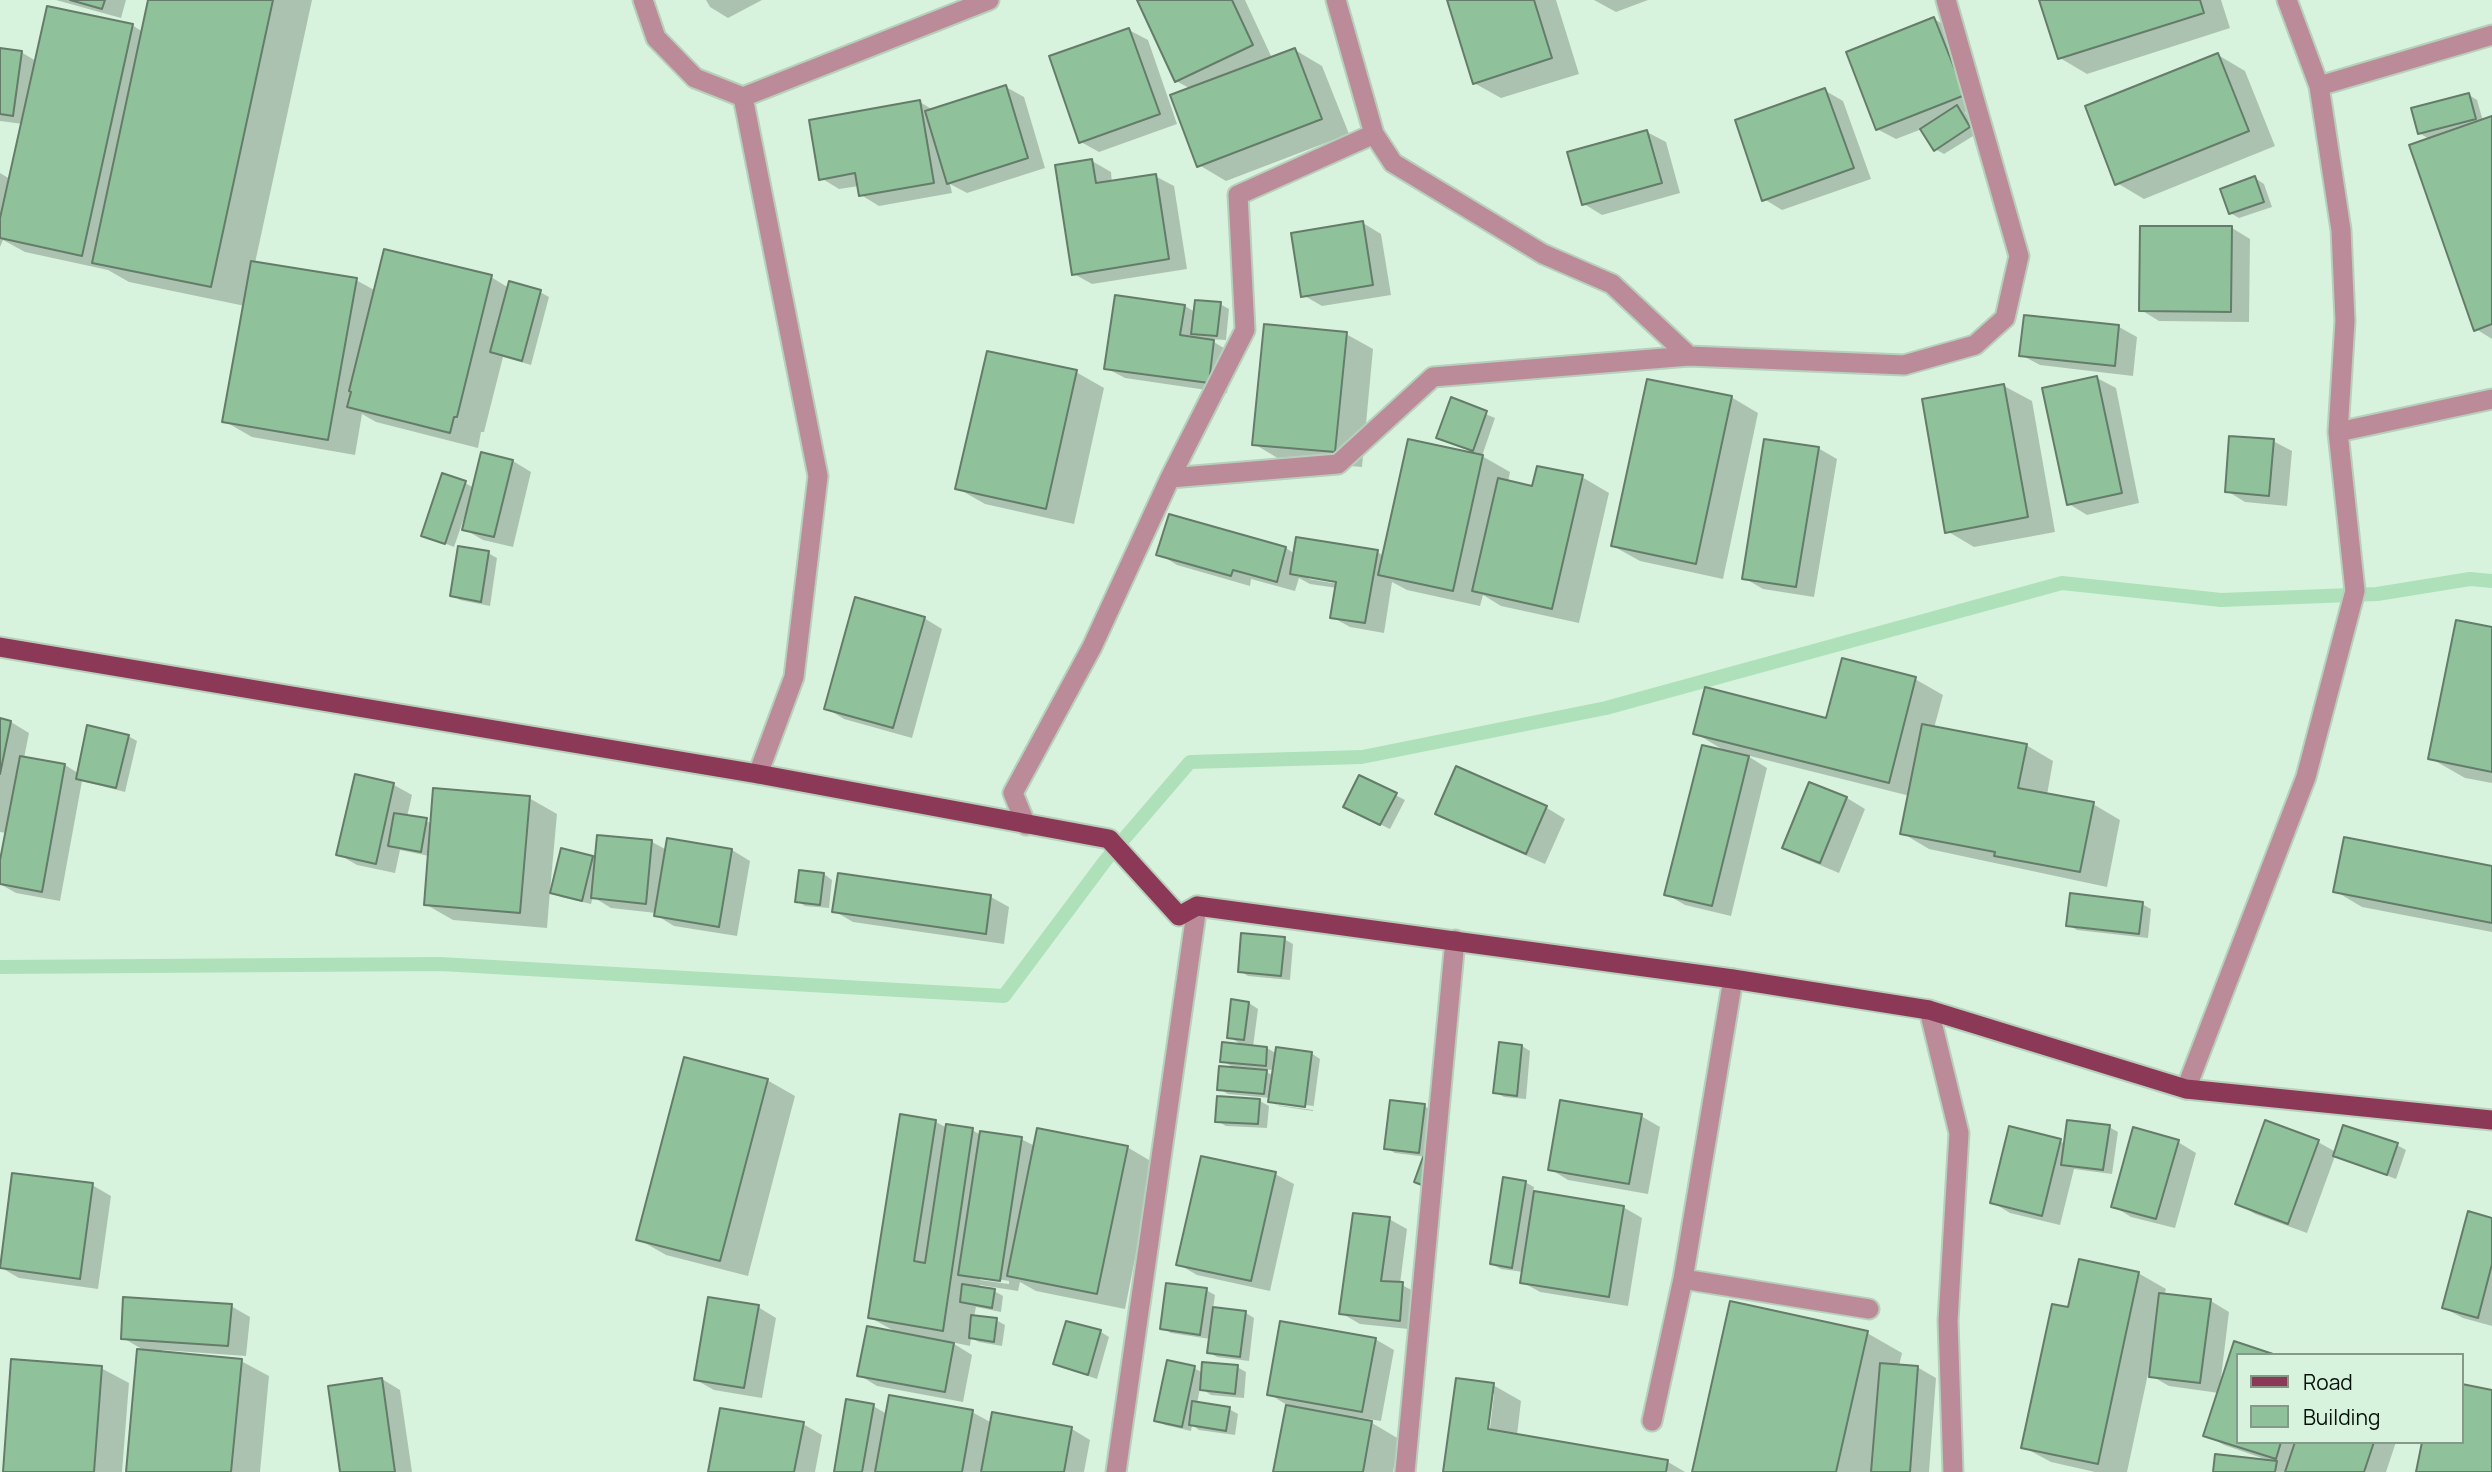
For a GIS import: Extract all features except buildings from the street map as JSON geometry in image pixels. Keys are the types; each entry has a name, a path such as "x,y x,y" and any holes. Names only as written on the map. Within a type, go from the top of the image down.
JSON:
{"main road":[{"path":"0,647 758,774 1109,839 1179,916 1196,906 1733,979 1929,1010 2186,1089 2492,1120"}],"street":[{"path":"643,0 656,38 695,78 743,96 989,0"},
{"path":"1336,0 1374,134 1393,163 1543,254 1612,284 1689,356"},
{"path":"1170,478 1338,464 1433,377 1689,356 1904,365 1975,345 2005,318 2019,256 1946,0"},
{"path":"2186,1089 2306,777 2355,591 2338,432 2345,321 2341,230 2319,86 2287,0"},
{"path":"2319,86 2492,35"},
{"path":"743,96 818,476 794,677 758,774"},
{"path":"1026,825 1013,793 1092,647 1170,478 1245,330 1238,195 1374,134"},
{"path":"2338,432 2492,398"},
{"path":"1115,1472 1196,906"},
{"path":"1405,1472 1455,940"},
{"path":"1652,1421 1683,1279 1733,979"},
{"path":"1929,1010 1959,1133 1948,1321 1953,1472"},
{"path":"1683,1279 1869,1309"}],"waterway":[{"path":"0,967 440,964 1004,996 1105,861 1190,762 1362,757 1606,708 2062,583 2221,600 2377,594 2470,579 2492,581"}]}
